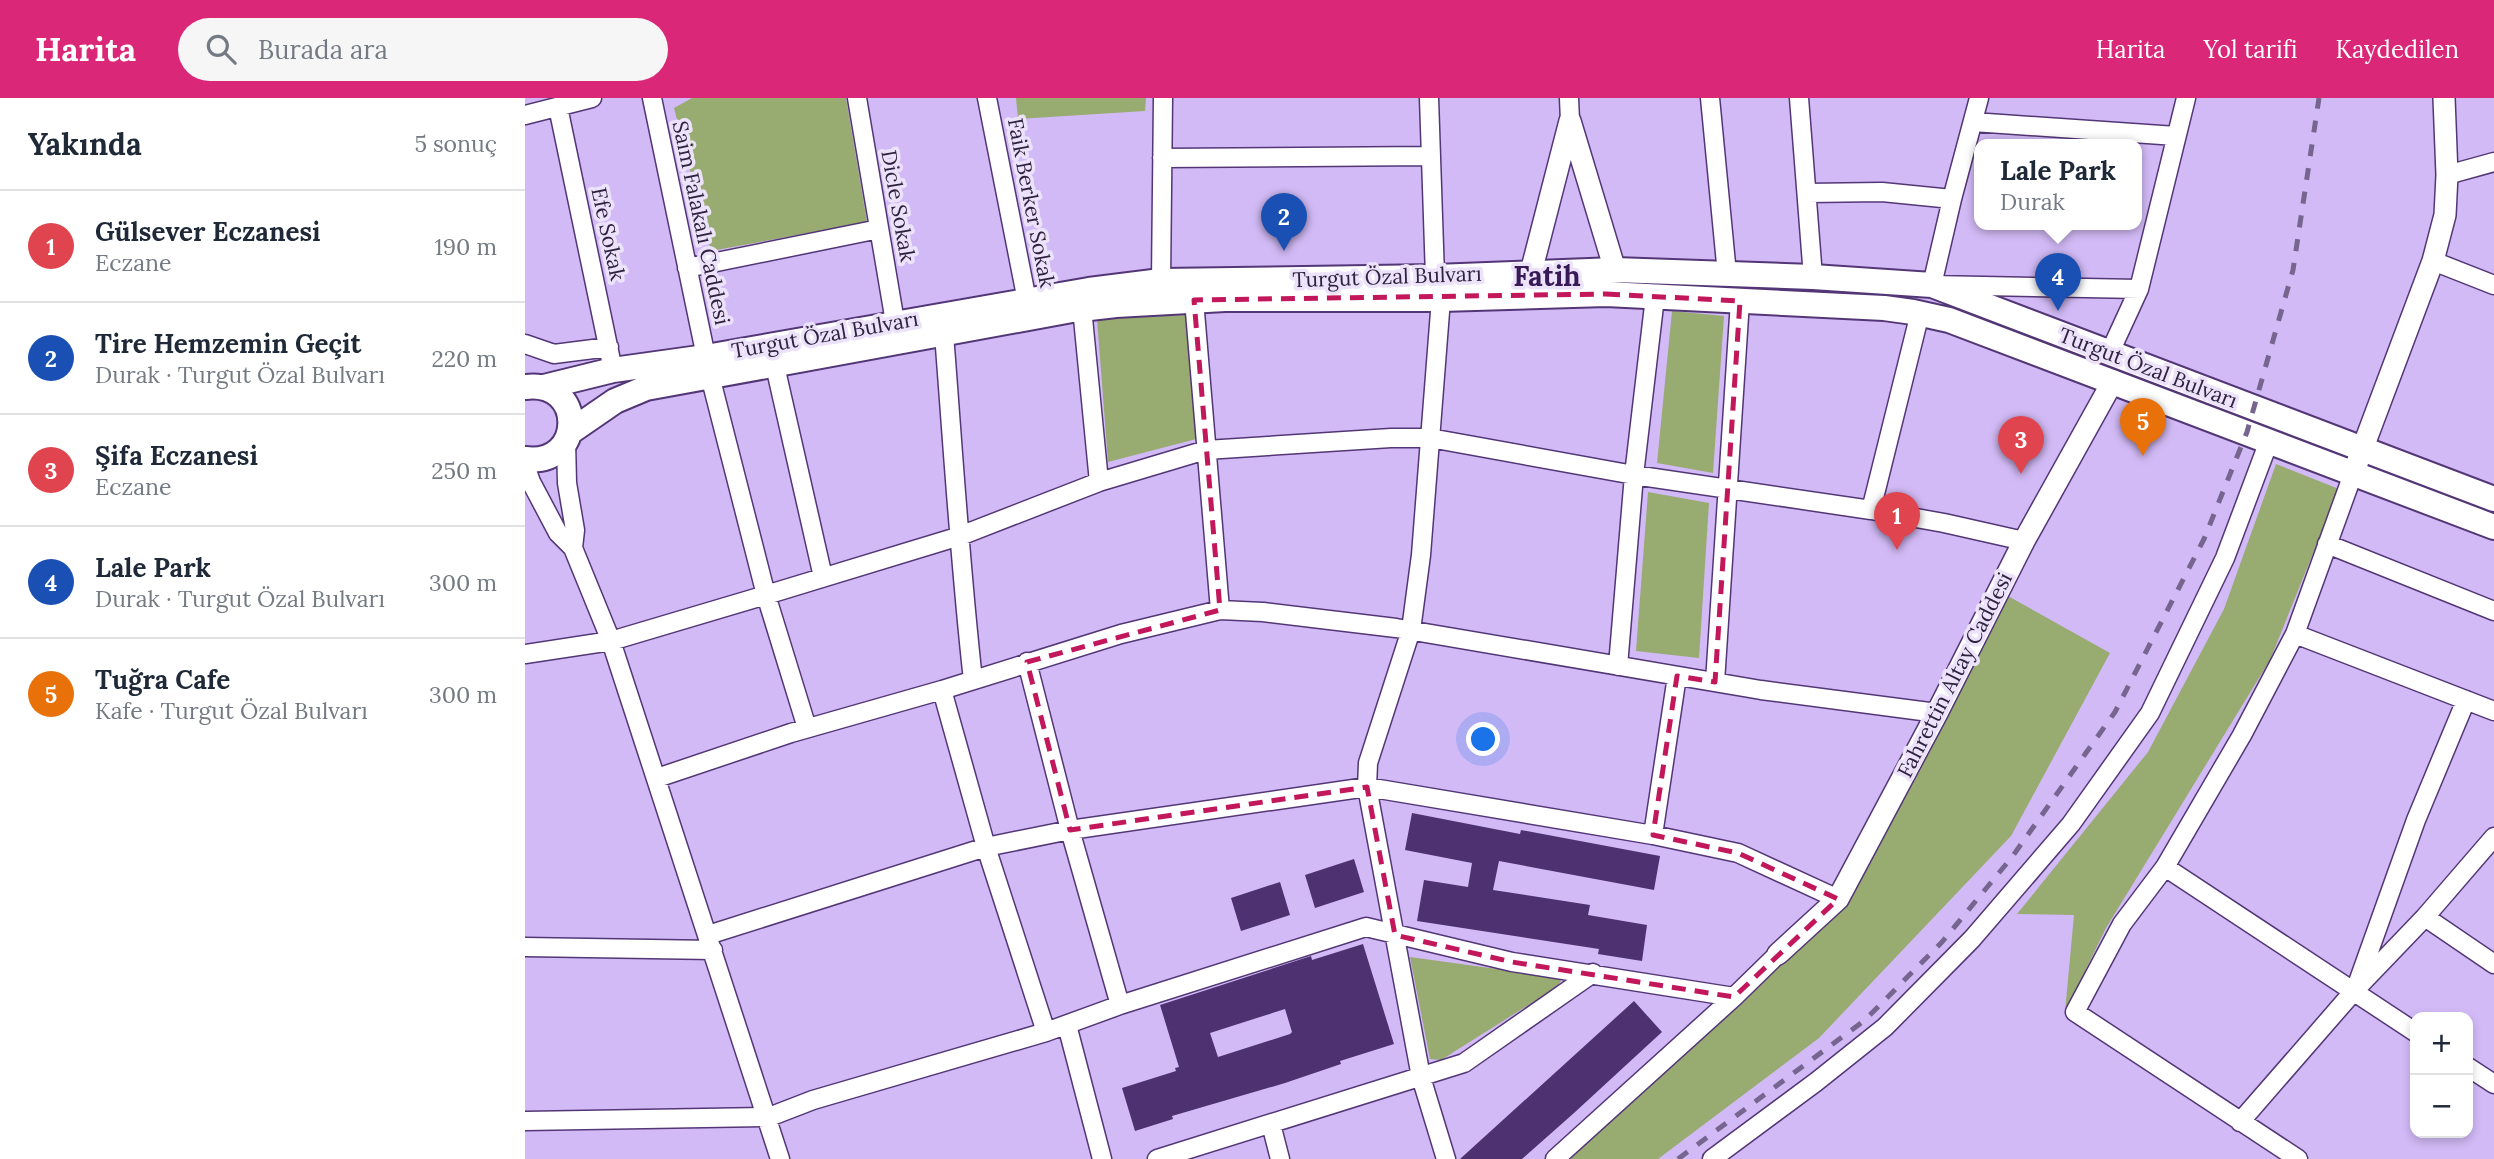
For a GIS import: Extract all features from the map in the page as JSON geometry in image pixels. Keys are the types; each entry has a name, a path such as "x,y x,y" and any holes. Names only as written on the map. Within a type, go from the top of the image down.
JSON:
{"main road":[{"name":"Turgut Özal Bulvarı","path":"525,459 534,460 552,455 568,437 629,393 708,366 895,322 1029,309 1438,288 1531,272 1615,270 1813,277 1931,285 2494,499"},
{"name":"Turgut Özal Bulvarı","path":"534,387 611,358 708,366 775,366 944,334 1029,309 1161,281 1606,294 1847,306 1920,313 1949,320 2494,527"},
{"path":"534,387 560,396 566,404 571,423 568,437"}],"street":[{"path":"525,115 593,98"},
{"name":"Saim Falakalı Caddesi","path":"652,98 708,366 766,595 807,728"},
{"name":"Dicle Sokak","path":"857,98 895,322"},
{"name":"Faik Berker Sokak","path":"987,98 1029,309"},
{"path":"1161,281 1163,98"},
{"path":"1430,98 1430,156 1438,288 1421,555 1411,631 1368,763 1367,787 1422,1077 1446,1159"},
{"path":"1569,98 1570,121 1615,270"},
{"path":"1710,98 1727,274"},
{"path":"1799,98 1813,277"},
{"path":"1979,98 1931,285 2139,289"},
{"path":"2110,352 2139,289 2186,98"},
{"path":"2298,1159 2075,1012 2122,924 2165,867 2242,735 2295,634 2433,261 2445,215 2447,175 2444,98"},
{"name":"Efe Sokak","path":"558,107 611,358"},
{"path":"1531,272 1570,121"},
{"path":"1973,122 2176,136"},
{"path":"1162,158 1430,156"},
{"path":"2447,175 2494,162"},
{"path":"1807,193 1882,192 1952,199"},
{"path":"687,268 879,229"},
{"path":"2433,261 2494,285"},
{"path":"1618,666 1634,475 1655,297"},
{"path":"1194,300 1220,610"},
{"path":"1715,682 1740,301"},
{"path":"1082,308 1099,482"},
{"path":"1871,510 1920,313"},
{"path":"944,334 961,576 973,680"},
{"path":"525,344 554,354 611,358"},
{"path":"775,366 823,577"},
{"name":"Fahrettin Altay Caddesi","path":"1779,954 1838,899 2024,541 2113,381"},
{"path":"568,437 567,483 576,530 573,548"},
{"path":"525,654 611,641 766,595 960,536 1099,482 1206,450 1430,438 1729,491 1871,510 2024,541"},
{"path":"1712,1159 1817,1082 1885,1027 1972,939 2071,824 2150,713 2225,558 2269,441"},
{"path":"525,465 558,533 573,548 611,641 781,1159"},
{"path":"2327,544 2494,611"},
{"path":"657,778 807,728 942,690 1027,662 1121,634 1220,610 1263,612 1411,631 1715,682 1937,713"},
{"path":"2295,634 2494,711"},
{"path":"1027,662 1070,830 1120,1005"},
{"path":"1653,835 1677,676"},
{"path":"942,690 986,847 1046,1032"},
{"path":"2354,991 2416,820 2466,700"},
{"path":"525,947 711,942 986,847 1070,830 1367,787 1653,835 1738,853 1838,899"},
{"path":"2239,1122 2494,837"},
{"path":"2165,867 2410,1029"},
{"path":"2425,917 2494,964"},
{"path":"525,1121 769,1117 813,1100 1046,1032 1120,1005 1366,927 1511,962 1734,997"},
{"path":"1555,1159 1779,954"},
{"path":"1157,1159 1464,1063 1593,974"},
{"path":"1067,1025 1102,1159"},
{"path":"2473,1070 2494,1084"},
{"path":"1271,1124 1280,1159"}],"highlighted area":[{"path":"1606,294 1740,301 1715,682 1677,676 1653,835 1738,853 1838,899 1734,997 1512,962 1395,935 1367,787 1070,830 1027,662 1220,610 1194,300"}],"green space":[{"path":"692,98 846,98 867,222 711,251 674,108"},
{"path":"1016,98 1146,98 1145,111 1018,119"},
{"path":"1672,311 1724,316 1713,473 1657,463"},
{"path":"1186,315 1200,438 1108,462 1097,319"},
{"path":"2276,464 2339,489 2270,660 2106,928 2065,1012 2074,915 2017,914 2148,752 2224,609"},
{"path":"1648,492 1709,503 1699,658 1636,651"},
{"path":"1999,591 2110,653 2011,836 1819,1038 1658,1159 1554,1159 1838,899"},
{"path":"1410,957 1556,977 1561,981 1557,987 1441,1060 1430,1059"}],"building":[{"path":"1412,813 1520,834 1521,830 1660,856 1654,890 1499,861 1493,890 1590,905 1588,915 1647,925 1642,961 1598,954 1599,949 1417,921 1424,880 1468,887 1472,863 1405,850"},
{"path":"1354,859 1364,892 1315,908 1305,875"},
{"path":"1280,882 1290,915 1241,931 1231,898"},
{"path":"1363,944 1394,1044 1340,1061 1341,1064 1285,1083 1172,1116 1173,1119 1135,1131 1122,1088 1176,1071 1175,1068 1179,1067 1160,1005 1311,956 1312,960","holes":["1285,1009 1292,1032 1218,1057 1210,1033"]},
{"path":"1634,1001 1662,1032 1574,1113 1522,1159 1460,1159"}],"railway":[{"path":"1678,1159 1865,1020 1942,942 2012,857 2115,712 2204,539 2247,432 2293,270 2319,98"}],"place":[{"name":"Tire Hemzemin Geçit","path":"1284,251"},
{"name":"Lale Park","path":"2058,311"},
{"name":"Tuğra Cafe","path":"2143,456"},
{"name":"Şifa Eczanesi","path":"2021,474"},
{"name":"Gülsever Eczanesi","path":"1897,550"}],"district":[{"name":"Fatih","path":"1547,276"}]}
